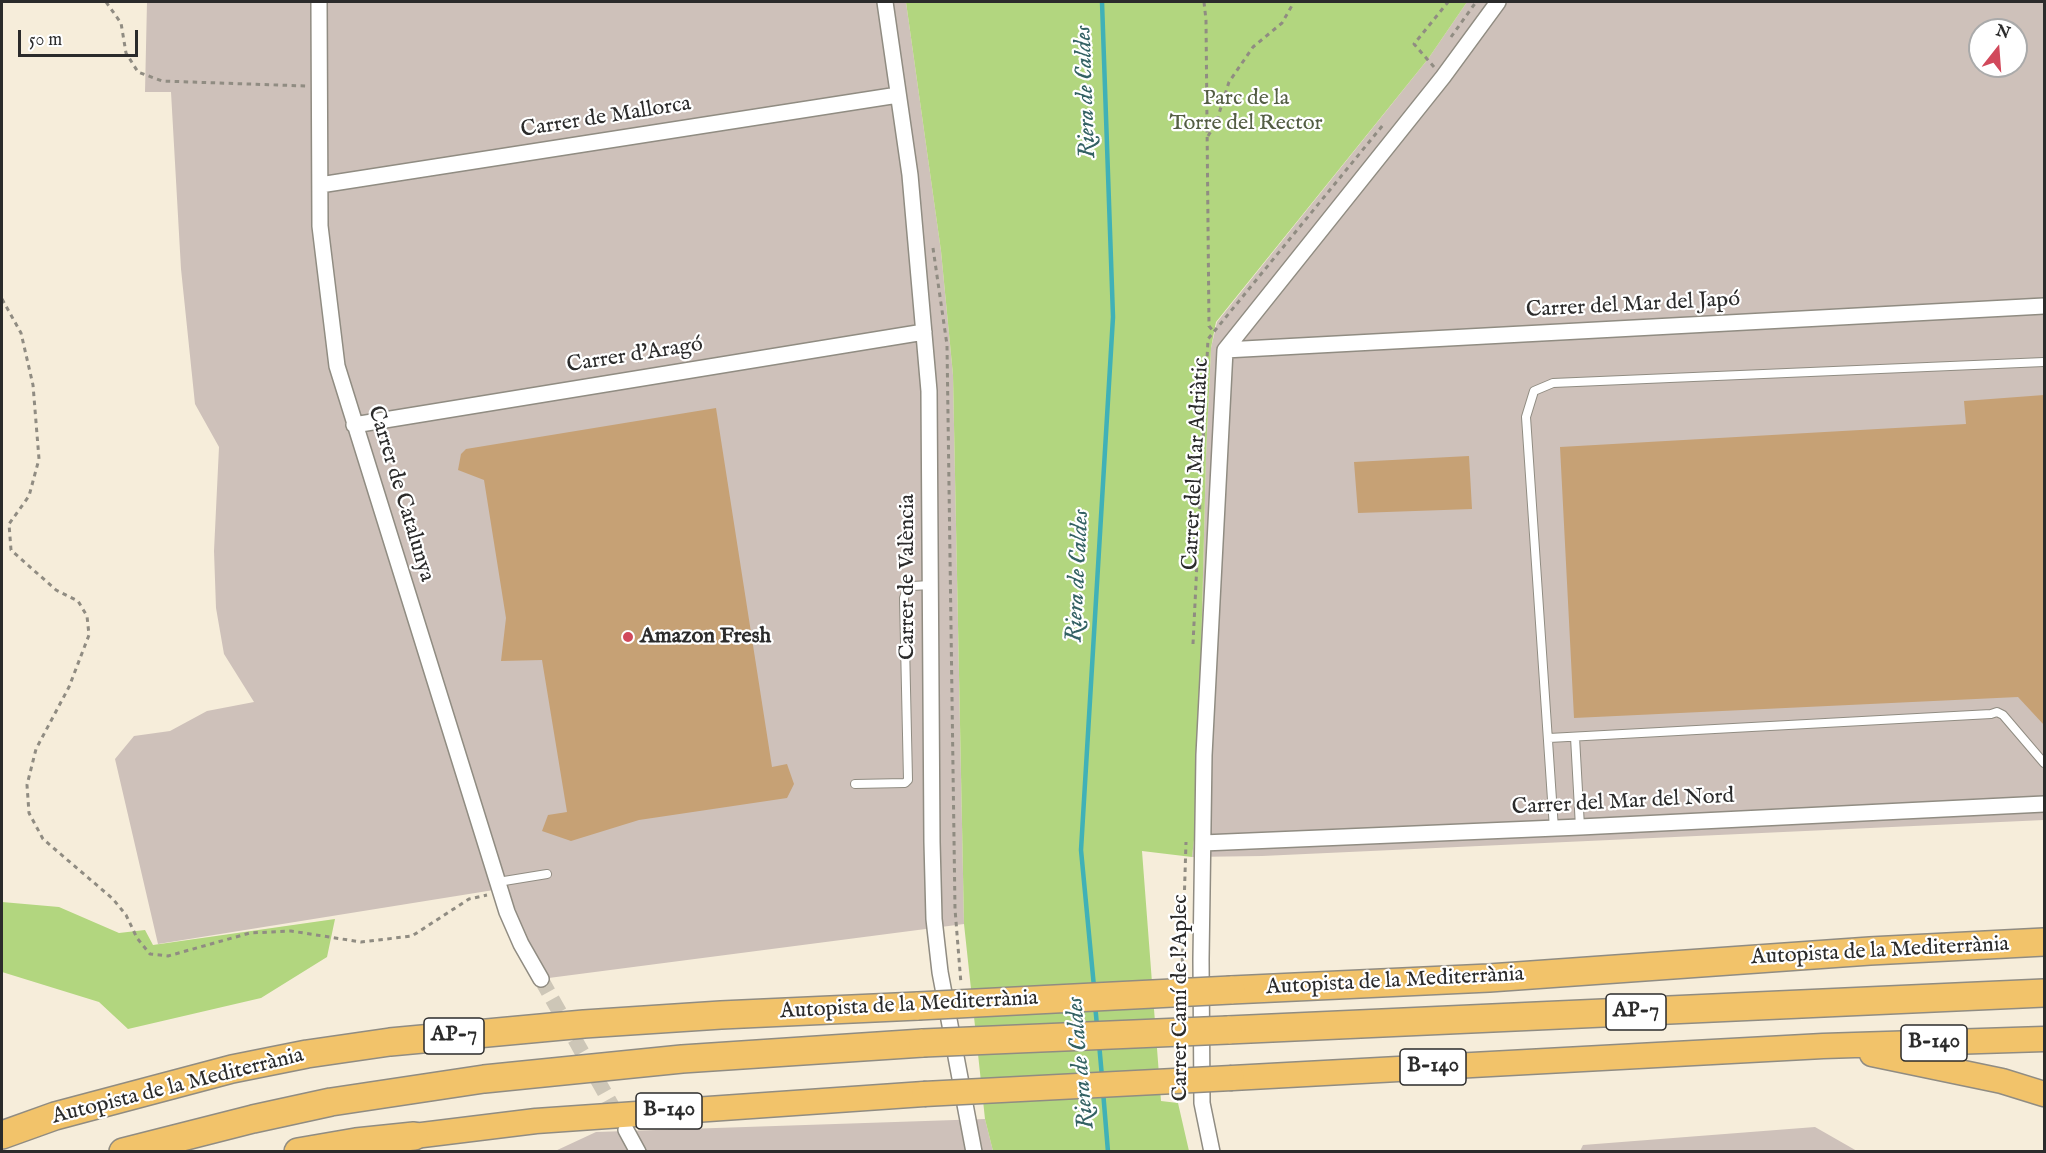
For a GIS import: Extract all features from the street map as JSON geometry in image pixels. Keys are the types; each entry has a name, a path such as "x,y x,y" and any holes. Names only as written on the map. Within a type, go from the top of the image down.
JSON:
{"highway":[{"path":"1870,951 2044,924"},
{"name":"Autopista de la Mediterrània","path":"2,1135 55,1116 232,1069 307,1054 390,1042 607,1022 721,1015 1489,978 1870,951 2044,942"},
{"name":"Autopista de la Mediterrània","path":"123,1152 331,1102 484,1079 682,1059 923,1043 2044,993"},
{"name":"B-140","path":"354,1152 414,1136 606,1115 924,1094 1822,1046 2044,1039"},
{"name":"B-140","path":"1822,1046 1974,1075 2044,1094"},
{"path":"298,1152 356,1142 414,1136"}],"street":[{"name":"Carrer de Catalunya","path":"319,2 320,226 336,357 354,425 500,887 521,944 541,979"},
{"name":"Carrer de València","path":"885,2 910,175 929,391 934,919 940,972 974,1152"},
{"name":"Carrer del Mar Adriàtic","path":"1203,843 1204,755 1225,350 1443,77 1498,2"},
{"name":"Carrer de Mallorca","path":"320,185 898,94"},
{"name":"Carrer del Mar del Japó","path":"1225,350 2044,306"},
{"name":"Carrer d'Aragó","path":"354,425 924,332"},
{"name":"Carrer del Mar del Nord","path":"1203,843 1554,829 2044,804"},
{"name":"Carrer Camí de l'Aplec","path":"1203,843 1202,1103 1212,1152"},
{"path":"626,1130 638,1152"}],"lane":[{"path":"1554,829 1526,417 1534,392 1553,383 2044,362"},
{"path":"855,784 905,783 908,780 904,598 906,592 913,586 930,585"},
{"path":"1549,738 1998,712 2044,763"},
{"path":"1575,737 1580,827"},
{"path":"500,887 547,874"}],"path":[{"path":"106,2 121,23 126,53 138,72 162,81 320,86"},
{"path":"1204,2 1208,138 1209,326 1225,350"},
{"path":"1208,138 1216,123 1229,82 1253,47 1282,23 1294,2"},
{"path":"1443,77 1414,44 1448,2"},
{"path":"1451,38 1476,2"},
{"path":"1432,65 1438,56"},
{"path":"1192,654 1208,339 1387,120"},
{"path":"2,299 21,333 31,374 39,459 29,496 9,524 11,550 56,590 78,601 87,615 88,635 69,687 36,749 27,785 29,813 43,839 112,899 126,915 137,938 150,954 168,956 250,933 291,931 361,942 412,936 469,899 500,887"},
{"path":"1182,975 1186,833"}],"shaded area":[{"path":"147,2 906,2 941,251 953,375 964,924 541,979 500,889 158,944 115,759 134,736 170,731 207,711 254,702 224,654 216,608 214,551 219,447 195,404 181,269 171,92 145,92"},
{"path":"1467,2 2044,2 2044,820 1262,856 1192,857 1197,814 1211,348 1217,322 1428,59"},
{"path":"985,1119 993,1151 553,1152 596,1132"},
{"path":"1815,1127 1857,1151 1580,1151 1583,1145"}],"green space":[{"name":"Parc de la Torre del Rector","path":"906,2 1467,2 1428,59 1216,322 1211,348 1206,456 1197,814 1192,857 1142,851 1161,1101 1178,1103 1189,1151 993,1151 985,1119 964,924 953,375 941,251"},
{"path":"2,902 59,907 119,933 145,930 153,945 335,919 327,957 261,998 128,1029 99,1002 2,972"}],"building":[{"path":"2044,395 2044,725 2018,697 1574,718 1560,447 1966,424 1964,401"},
{"name":"Amazon Fresh","path":"716,408 772,767 787,764 794,784 787,798 639,820 571,841 542,831 548,815 567,812 542,660 501,661 506,618 484,480 458,470 461,454 466,449"},
{"path":"1469,456 1472,509 1358,513 1354,462"}],"waterway":[{"name":"Riera de Caldes","path":"1094,987 1081,850 1113,317 1102,2"},
{"name":"Riera de Caldes","path":"1095,1004 1097,1026"},
{"name":"Riera de Caldes","path":"1099,1043 1102,1077"},
{"name":"Riera de Caldes","path":"1103,1091 1108,1152"}],"tunnel":[{"path":"541,979 620,1120"}],"place":[{"name":"Amazon Fresh","path":"628,637"}]}
